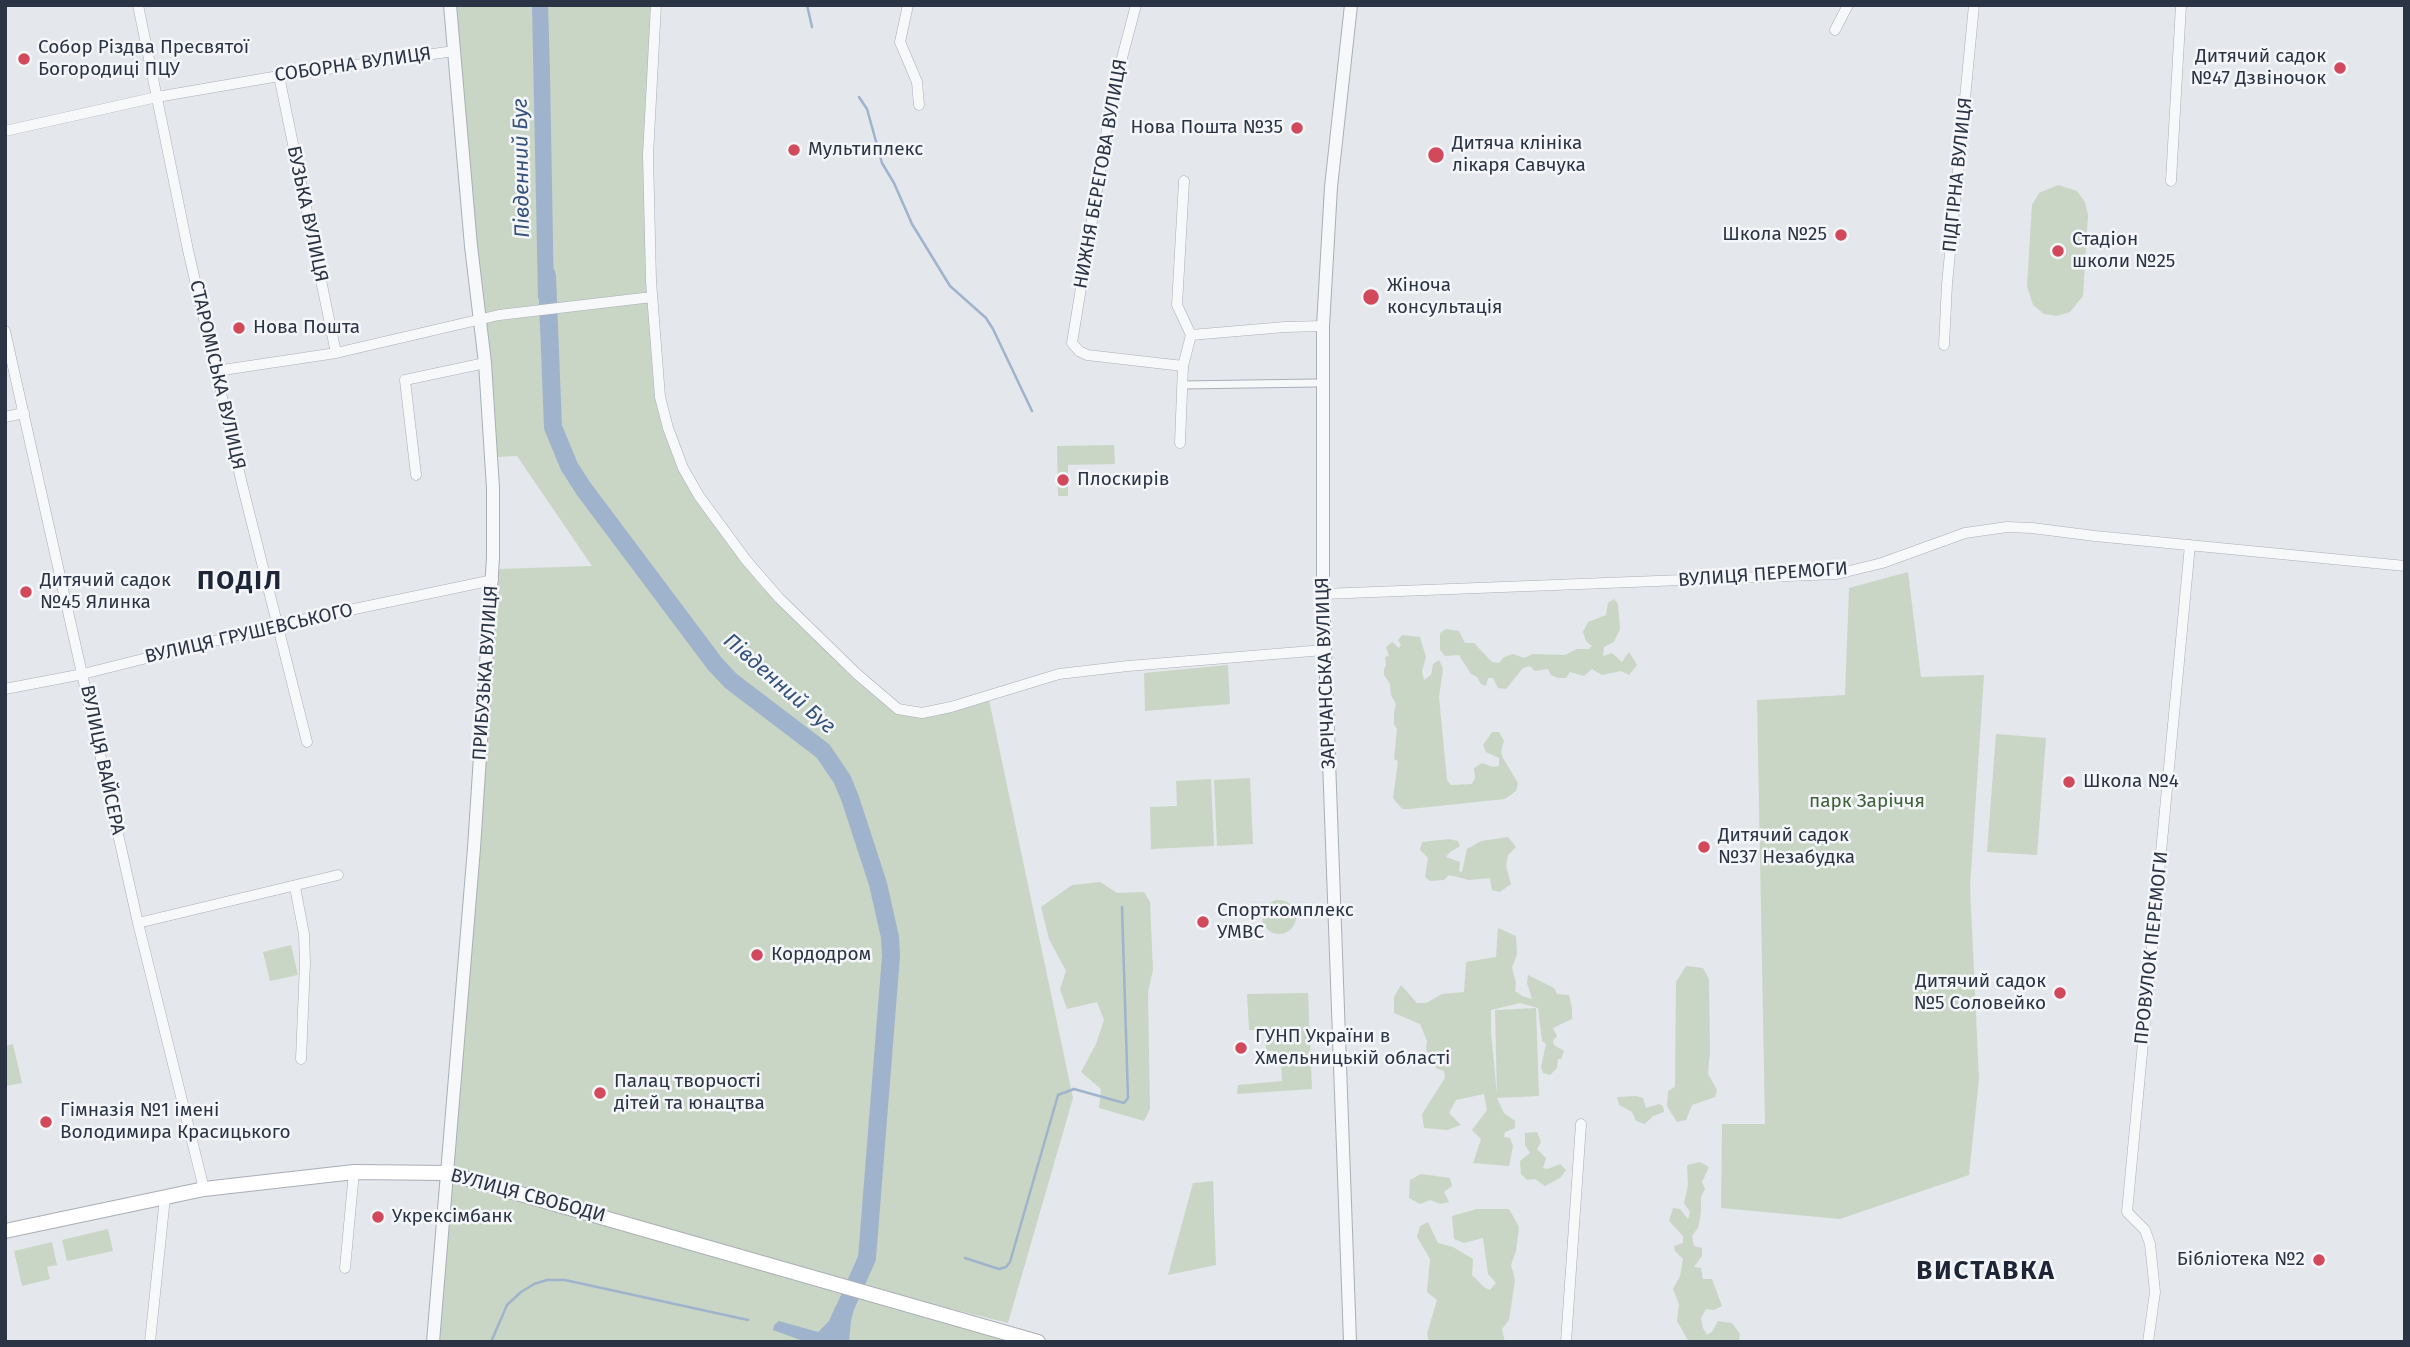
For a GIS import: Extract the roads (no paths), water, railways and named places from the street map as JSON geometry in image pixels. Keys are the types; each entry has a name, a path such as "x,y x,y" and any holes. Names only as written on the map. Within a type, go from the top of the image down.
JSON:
{"main road":[{"name":"ВУЛИЦЯ СВОБОДИ","path":"5,1231 204,1189 354,1172 447,1172 1038,1342"}],"street":[{"name":"СТАРОМІСЬКА ВУЛИЦЯ","path":"138,5 188,250 307,742"},
{"name":"ПРИБУЗЬКА ВУЛИЦЯ","path":"433,1342 493,580 493,488 485,363 450,5"},
{"path":"656,5 648,155 652,297 660,397 676,453 699,496 754,570 857,674 898,709 913,712 935,711 1059,674 1324,650"},
{"path":"908,5 900,42 917,82 919,105"},
{"name":"НИЖНЯ БЕРЕГОВА ВУЛИЦЯ","path":"1136,5 1113,92 1072,343 1087,355 1183,366"},
{"name":"ЗАРІЧАНСЬКА ВУЛИЦЯ","path":"1350,1342 1324,650 1323,326 1331,187 1351,5"},
{"path":"1835,30 1849,5"},
{"name":"ПІДГІРНА ВУЛИЦЯ","path":"1944,345 1947,284 1975,5"},
{"path":"2171,181 2181,5"},
{"name":"СОБОРНА ВУЛИЦЯ","path":"5,131 157,97 454,51"},
{"name":"БУЗЬКА ВУЛИЦЯ","path":"279,76 336,353"},
{"path":"1184,181 1177,304 1184,326 1191,335"},
{"path":"216,371 336,353 480,318 652,297"},
{"path":"1191,335 1323,326"},
{"name":"ВУЛИЦЯ ВАЙСЕРА","path":"5,331 138,923 204,1189"},
{"path":"1180,443 1183,366 1191,335"},
{"path":"416,475 405,380 485,363"},
{"path":"1182,385 1315,383"},
{"path":"5,416 24,413"},
{"name":"ВУЛИЦЯ ПЕРЕМОГИ","path":"1323,594 1837,574 1882,564 1965,533 2007,527 2405,566"},
{"name":"ПРОВУЛОК ПЕРЕМОГИ","path":"2148,1342 2155,1292 2150,1244 2145,1230 2127,1212 2190,545"},
{"name":"ВУЛИЦЯ ГРУШЕВСЬКОГО","path":"5,690 83,674 278,625 493,580"},
{"path":"138,923 338,876"},
{"path":"295,887 304,933 301,1059"},
{"path":"1566,1342 1581,1124"},
{"path":"345,1268 354,1172"},
{"path":"150,1342 165,1197"}],"water":[{"path":"532,5 548,5 550,71 554,298 538,299"},
{"path":"836,1305 852,1310 849,1342 806,1342 773,1330 779,1321 818,1332 829,1321"}],"waterway":[{"path":"807,5 812,27"},
{"path":"859,97 867,109 882,163 912,224 950,286 986,318 1032,411"},
{"name":"Південний Буг","path":"547,275 553,427 569,466 715,664 731,681 823,751 842,779 850,798 878,884 890,937 891,956 867,1258 845,1308 836,1342"},
{"path":"965,1258 999,1269 1010,1262 1058,1095 1074,1089 1124,1103 1128,1098 1122,907"},
{"path":"491,1342 507,1305 521,1292 547,1280 565,1280 748,1320"}],"place":[{"name":"Собор Різдва Пресвятої Богородиці ПЦУ","path":"24,59"},
{"name":"Дитячий садок №47 Дзвіночок","path":"2340,68"},
{"name":"Нова Пошта №35","path":"1297,128"},
{"name":"Мультиплекс","path":"794,150"},
{"name":"Дитяча клініка лікаря Савчука","path":"1436,155"},
{"name":"Школа №25","path":"1841,235"},
{"name":"Стадіон школи №25","path":"2058,251"},
{"name":"Жіноча консультація","path":"1371,297"},
{"name":"Нова Пошта","path":"239,328"},
{"name":"Плоскирів","path":"1063,480"},
{"name":"Дитячий садок №45 Ялинка","path":"26,592"},
{"name":"Школа №4","path":"2069,782"},
{"name":"Дитячий садок №37 Незабудка","path":"1704,847"},
{"name":"Спорткомплекс УМВС","path":"1203,922"},
{"name":"Кордодром","path":"757,955"},
{"name":"Дитячий садок №5 Соловейко","path":"2060,993"},
{"name":"ГУНП України в Хмельницькій області","path":"1241,1048"},
{"name":"Палац творчості дітей та юнацтва","path":"600,1093"},
{"name":"Гімназія №1 імені Володимира Красицького","path":"46,1122"},
{"name":"Укрексімбанк","path":"378,1217"},
{"name":"Бібліотека №2","path":"2319,1260"}],"district":[{"name":"ПОДІЛ","path":"240,582"},
{"name":"ВИСТАВКА","path":"1986,1272"}],"park label":[{"name":"парк Заріччя","path":"1867,802"}]}
